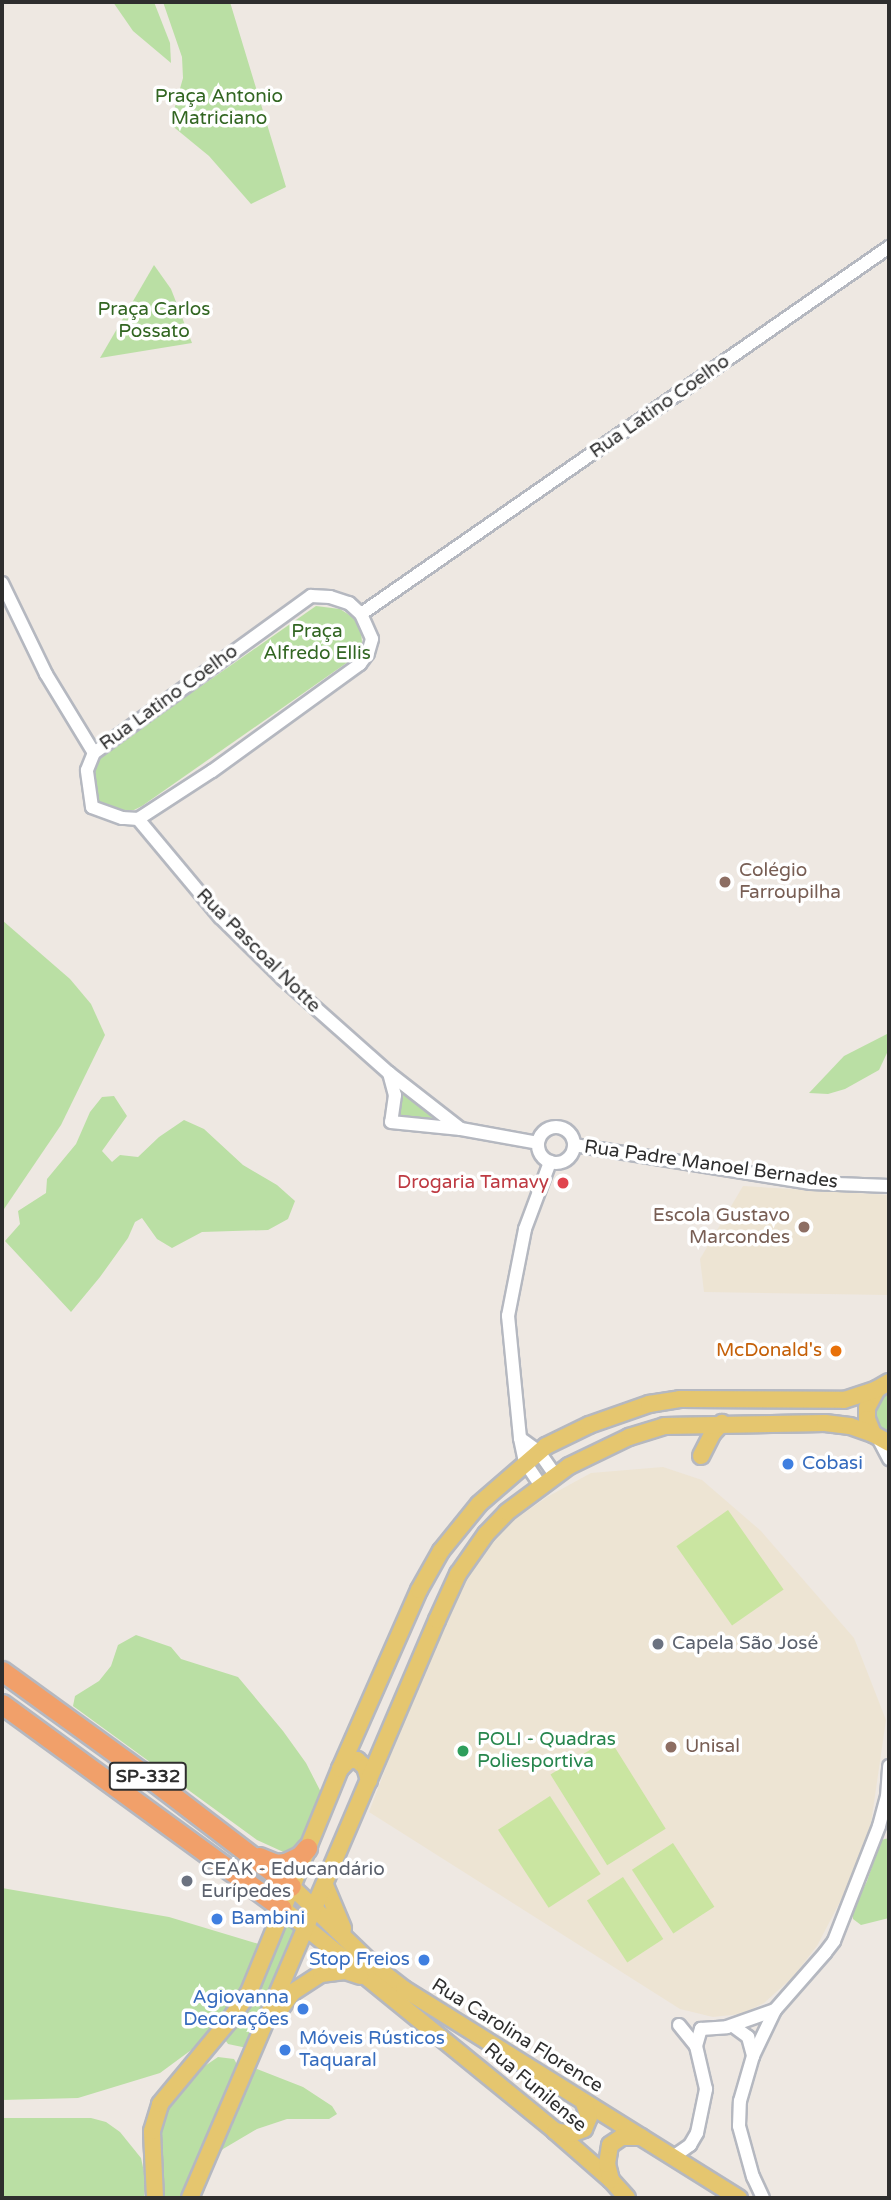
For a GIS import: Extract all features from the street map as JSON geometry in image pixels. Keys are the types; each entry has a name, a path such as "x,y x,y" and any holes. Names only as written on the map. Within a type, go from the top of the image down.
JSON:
{"highway":[{"name":"SP-332","path":"2,1671 143,1773 291,1886"},
{"name":"SP-332","path":"2,1704 282,1908"},
{"path":"231,1842 276,1864 294,1860 307,1848"}],"main road":[{"path":"156,2193 152,2131 160,2104 240,2007 256,1976 340,1769 429,1570 479,1504 539,1452 575,1430 633,1409 672,1399 844,1399 884,1383"},
{"path":"880,1438 867,1419 867,1408 884,1383"},
{"path":"701,1456 719,1423 719,1398"},
{"path":"190,2198 458,1574 486,1534 555,1475 629,1437 664,1426 825,1423 850,1426 880,1438"},
{"path":"340,1769 349,1760 357,1760 365,1767 369,1780"},
{"path":"325,1885 336,1914 352,1943"},
{"name":"Rua Carolina Florence","path":"291,1886 404,1989 739,2198"},
{"name":"Rua Funilense","path":"282,1908 555,2132 611,2180 627,2198"},
{"path":"257,2045 293,1992 312,1978 345,1971 372,1982"},
{"path":"555,2132 570,2134 584,2129 589,2117 584,2103"},
{"path":"611,2180 607,2164 610,2145 622,2137 641,2137"}],"street":[{"name":"Rua Latino Coelho","path":"138,820 122,818 92,807 87,770 94,753 311,596 330,597 349,603 361,614 889,247"},
{"path":"2,583 51,683 94,753"},
{"path":"138,820 212,771 360,664 368,653 372,639 361,614"},
{"name":"Rua Pascoal Notte","path":"138,820 220,917 282,979 388,1073 461,1129"},
{"path":"388,1073 395,1095 391,1122 461,1129 538,1143"},
{"path":"556,1127 566,1130 574,1145 567,1159 550,1162 541,1155 538,1143 542,1133 556,1127"},
{"name":"Rua Padre Manoel Bernades","path":"574,1145 811,1183 889,1186"},
{"path":"541,1486 526,1462 520,1438 508,1316 525,1229 550,1162"},
{"path":"520,1438 539,1452 555,1475"},
{"path":"880,1438 889,1459"},
{"path":"763,2198 753,2177 739,2126 744,2080 775,2010 834,1941 888,1800 889,1766"},
{"path":"696,2046 701,2029 733,2026 775,2010"},
{"path":"673,2157 690,2145 705,2109 706,2089 696,2046 679,2025"},
{"path":"733,2026 748,2037 753,2056"},
{"path":"611,2180 620,2198"}],"shaded area":[{"name":"Escola Gustavo Marcondes","path":"743,1186 889,1195 889,1295 704,1292 700,1259"},
{"path":"663,1467 702,1480 761,1531 854,1638 886,1720 869,1837 843,1896 817,1946 793,1977 764,2003 741,2014 713,2017 680,2009 369,1812 448,1604 504,1527 547,1497 591,1473"}],"green space":[{"name":"Praça Antonio Matriciano","path":"113,2 154,2 170,43 171,63 133,31"},
{"name":"Praça Antonio Matriciano","path":"163,2 230,2 286,187 251,204 209,156 170,124 183,78 182,57"},
{"name":"Praça Carlos Possato","path":"154,265 171,289 192,343 100,358"},
{"name":"Praça Alfredo Ellis","path":"316,606 340,609 354,618 361,629 362,643 355,657 142,806 134,810 112,810 96,799 91,776 101,756"},
{"path":"2,920 70,979 91,1004 105,1035 61,1125 2,1212"},
{"path":"889,1033 887,1053 879,1070 845,1089 828,1094 809,1093 844,1056"},
{"path":"394,1085 439,1112 437,1127 392,1120"},
{"path":"114,1096 127,1116 102,1151 112,1162 120,1155 138,1157 159,1137 184,1120 204,1129 243,1165 277,1185 295,1201 288,1219 268,1230 202,1232 172,1248 157,1239 142,1218 135,1222 128,1238 71,1312 5,1241 20,1224 18,1211 46,1193 47,1179 76,1144 90,1112 102,1097"},
{"path":"889,1390 889,1437 882,1432 874,1418 876,1402"},
{"path":"728,1510 784,1589 732,1626 676,1546"},
{"path":"136,1635 171,1647 181,1659 238,1677 283,1731 306,1763 326,1802 307,1848 290,1855 257,1840 73,1706 75,1696 99,1681 111,1666 118,1645"},
{"path":"609,1738 666,1829 607,1865 550,1775"},
{"path":"550,1796 601,1874 549,1908 498,1830"},
{"path":"889,1838 889,1918 861,1925 853,1919 852,1911 867,1881 881,1840"},
{"path":"673,1843 714,1907 673,1933 632,1870"},
{"path":"623,1877 663,1939 627,1962 587,1900"},
{"path":"2,1888 169,1917 262,1945 242,1990 212,2031 160,2073 78,2098 2,2100"},
{"path":"287,1921 297,1930 247,2048 228,2044 223,2037"},
{"path":"218,2057 234,2059 239,2068 185,2198 163,2198 158,2137 166,2108 199,2070"},
{"path":"257,2069 303,2087 332,2106 337,2114 329,2119 287,2119 257,2129 223,2149 211,2161 252,2071"},
{"path":"2,2118 91,2118 106,2122 120,2132 141,2158 146,2181 144,2198 2,2198"}],"place":[{"name":"Colégio Farroupilha","path":"725,882"},
{"name":"Drogaria Tamavy","path":"563,1183"},
{"name":"Escola Gustavo Marcondes","path":"804,1227"},
{"name":"McDonald's","path":"836,1351"},
{"name":"Cobasi","path":"788,1464"},
{"name":"Capela São José","path":"658,1644"},
{"name":"Unisal","path":"671,1747"},
{"name":"POLI - Quadras Poliesportiva","path":"463,1751"},
{"name":"CEAK - Educandário Eurípedes","path":"187,1881"},
{"name":"Bambini","path":"217,1919"},
{"name":"Stop Freios","path":"424,1960"},
{"name":"Agiovanna Decorações","path":"303,2009"},
{"name":"Móveis Rústicos Taquaral","path":"285,2050"}]}
